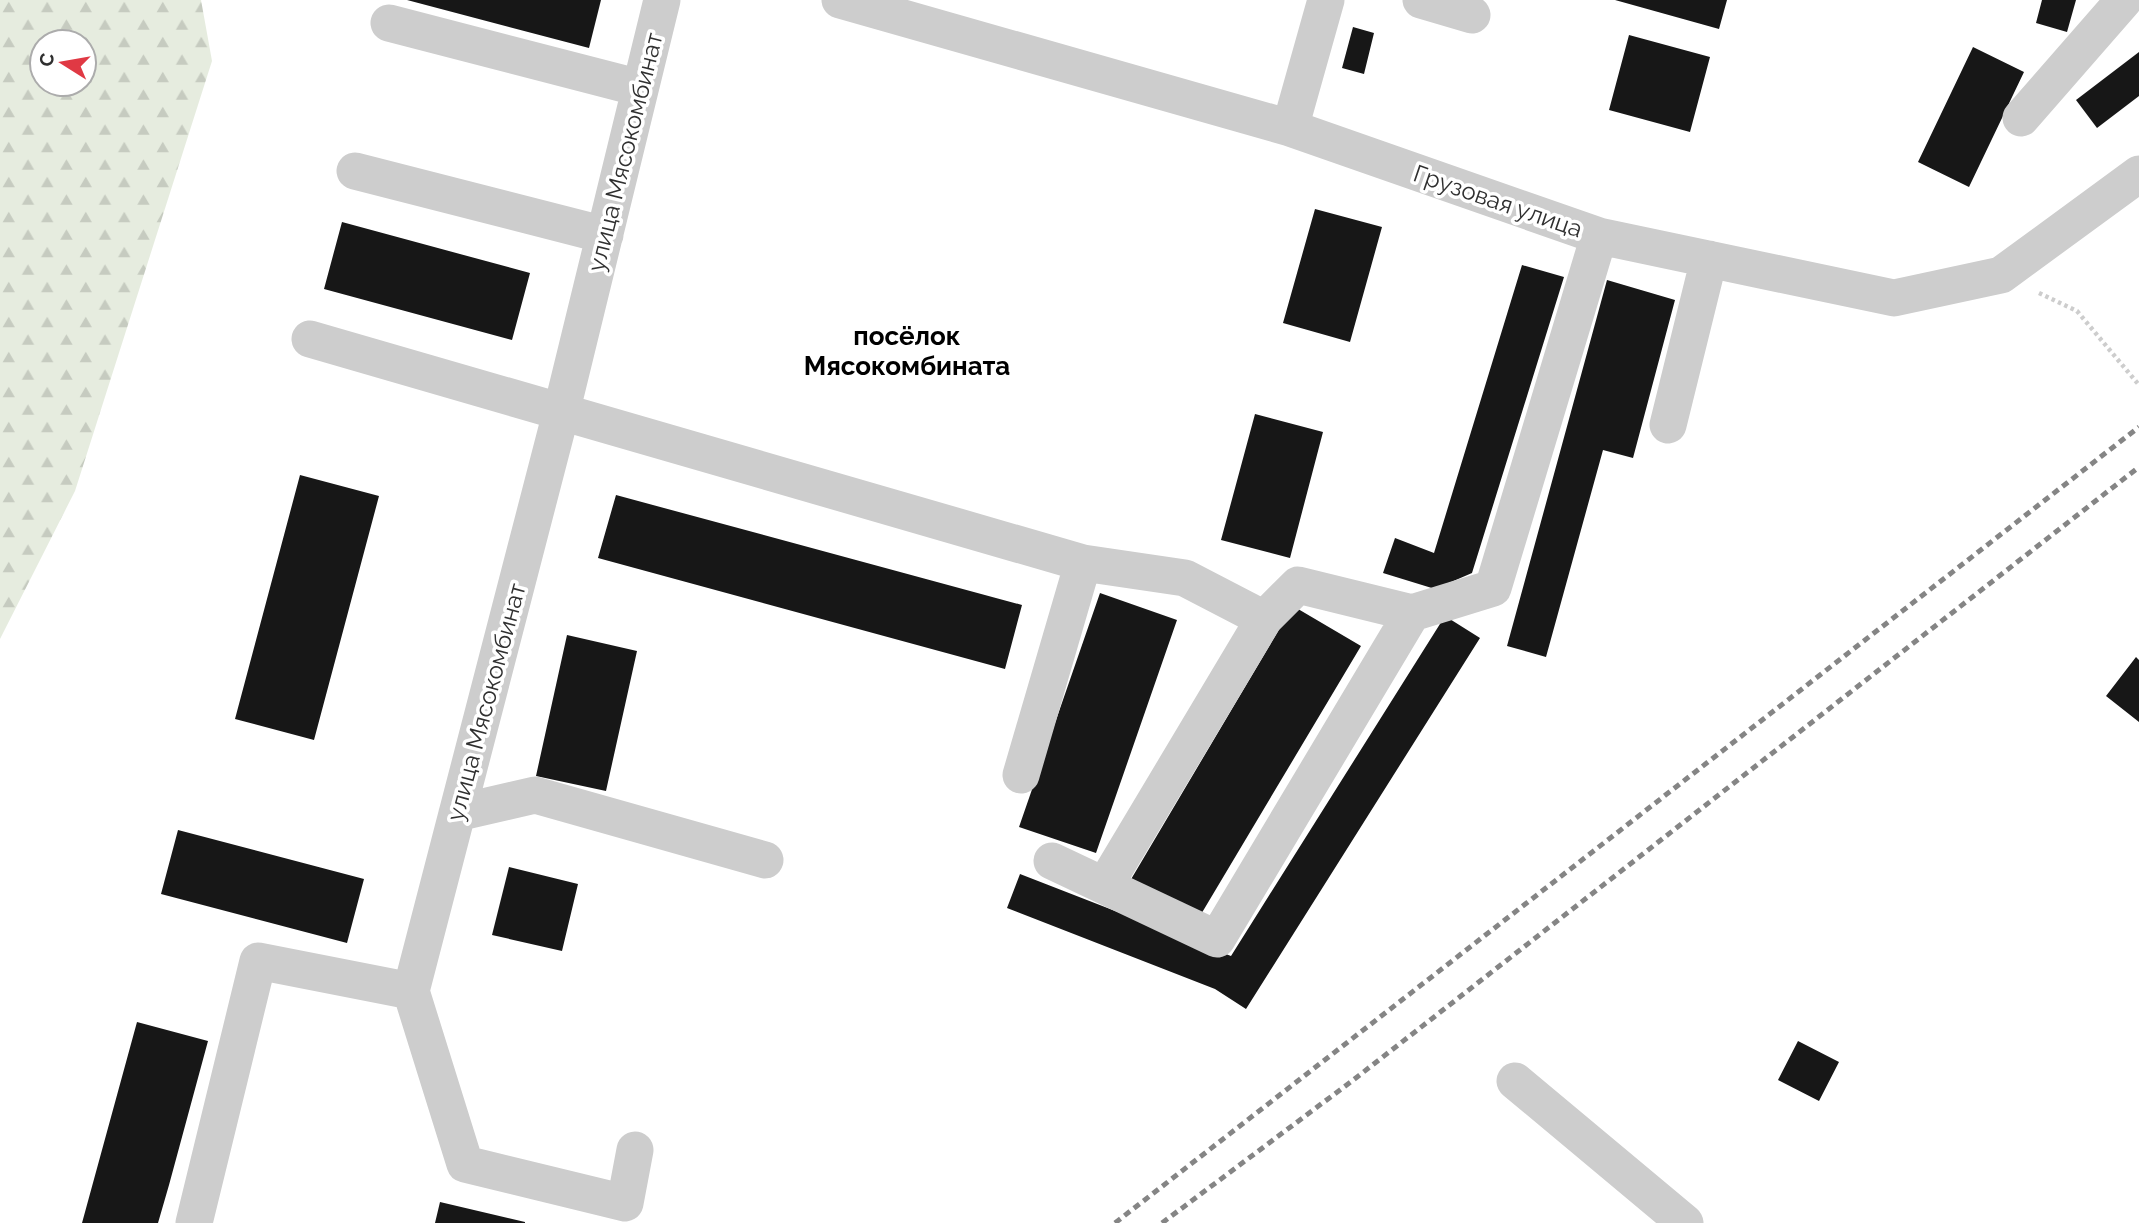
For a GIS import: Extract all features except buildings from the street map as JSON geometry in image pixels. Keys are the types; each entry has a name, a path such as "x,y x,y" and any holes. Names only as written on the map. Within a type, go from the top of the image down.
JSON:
{"street":[{"name":"улица Мясокомбинат","path":"411,991 561,413 662,0"},
{"name":"Грузовая улица","path":"841,0 1290,128 1599,236 1894,298 2001,275 2139,174"},
{"path":"1290,128 1326,0"},
{"path":"1421,0 1472,15"},
{"path":"2021,118 2124,0"},
{"path":"389,23 640,88"},
{"path":"355,171 605,235"},
{"path":"1105,885 1264,619 1297,585 1412,613 1493,588 1599,236"},
{"path":"1668,425 1709,259"},
{"path":"310,339 1083,562 1185,578 1264,619"},
{"path":"1021,775 1083,562"},
{"path":"1052,861 1217,939 1412,613"},
{"path":"457,813 535,795 765,860"},
{"path":"194,1223 258,961 411,991 465,1164 625,1203 635,1150"},
{"path":"1515,1082 1685,1223"}],"path":[{"path":"2001,275 2077,311 2139,385"}],"green space":[{"path":"0,0 201,0 212,61 75,491 0,639"}],"railway":[{"path":"1115,1223 2139,427"},
{"path":"1162,1223 1352,1081 2139,467"}],"district":[{"name":"посёлок Мясокомбината","path":"907,351"}]}
